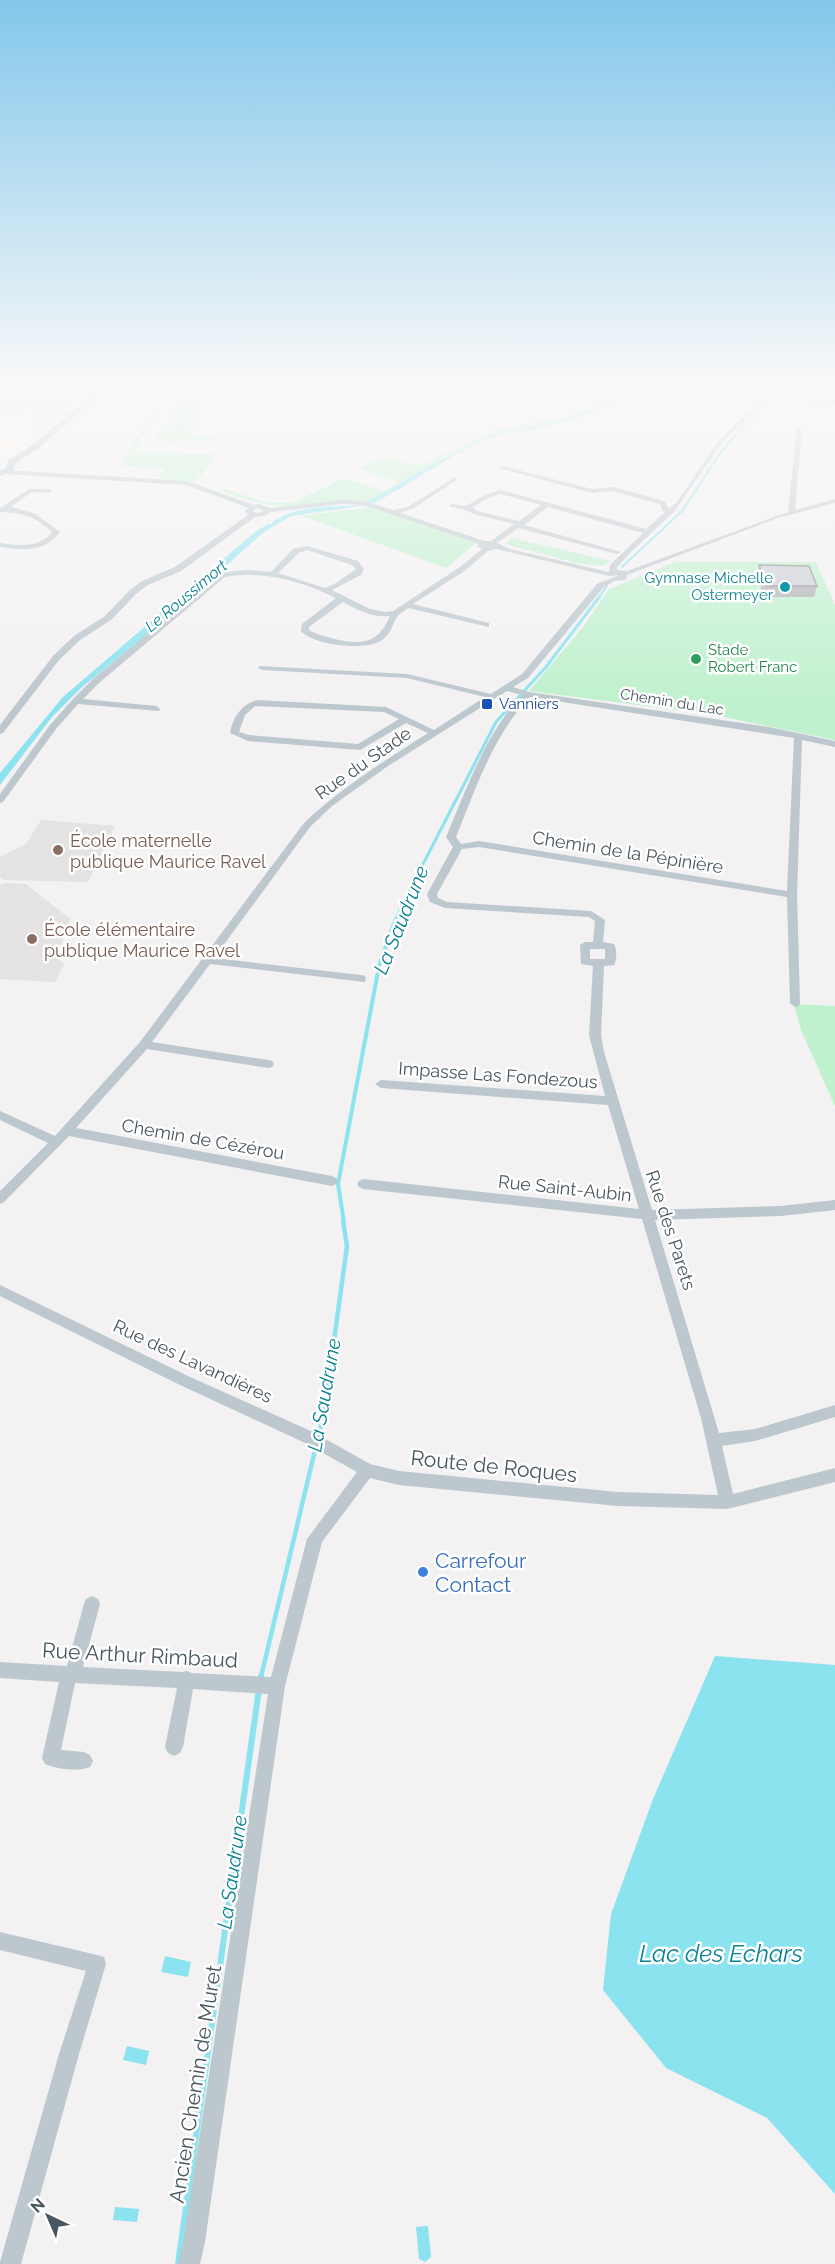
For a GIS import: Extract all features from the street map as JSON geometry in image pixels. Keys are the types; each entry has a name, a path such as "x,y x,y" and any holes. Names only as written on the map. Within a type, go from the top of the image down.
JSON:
{"street":[{"path":"1,511 30,491"},
{"path":"43,491 49,491"},
{"path":"205,491 253,511"},
{"path":"394,512 410,508 437,491"},
{"path":"619,491 656,500 663,503 665,510 671,512"},
{"path":"611,575 613,567 671,512 686,491"},
{"path":"792,512 794,491"},
{"path":"469,509 484,496 495,492 649,532"},
{"path":"0,730 56,658 77,638 108,618 145,583 178,569 253,511 263,506 269,510 343,502 368,504 485,546 494,545 623,579 623,574 667,560 792,512 835,501"},
{"path":"494,545 546,505"},
{"path":"452,506 617,552"},
{"path":"0,545 39,547 46,544 56,532 27,511 13,509 1,511"},
{"path":"341,600 305,626 304,631 308,634 356,645 372,644 388,630 395,613 456,575 485,546"},
{"path":"272,575 296,551 307,548 355,563 360,569 358,573 339,585 326,590"},
{"path":"0,800 53,727 76,701 97,680 129,656 220,577 233,573 272,575 326,590 341,600 369,611 395,613"},
{"name":"Rue du Stade","path":"0,1199 57,1142 144,1045 307,825 329,804 491,696 508,689 531,670 611,575"},
{"path":"406,605 486,625"},
{"path":"262,668 407,676 491,696"},
{"name":"Chemin du Lac","path":"508,689 769,730 835,744"},
{"path":"458,847 451,837 472,789 515,705 526,693"},
{"path":"76,701 156,709"},
{"path":"404,720 360,747 248,738 234,733 235,726 243,712 257,703 386,711 434,733"},
{"path":"795,1003 792,895 798,737"},
{"name":"Chemin de la Pépinière","path":"458,847 479,844 792,895"},
{"name":"Rue des Parets","path":"458,847 432,894 434,900 445,905 591,914 600,921 598,945 610,946 610,963 599,965 596,1035 598,1052 630,1166 649,1215 714,1440 727,1502"},
{"path":"206,960 361,979"},
{"path":"144,1045 268,1064"},
{"name":"Impasse Las Fondezous","path":"381,1084 612,1101"},
{"path":"0,1115 57,1142"},
{"name":"Chemin de Cézérou","path":"67,1131 332,1181"},
{"name":"Rue Saint-Aubin","path":"363,1184 649,1215 781,1211 835,1205"},
{"name":"Rue des Lavandières","path":"0,1290 183,1380 304,1435 367,1470"},
{"path":"714,1440 755,1435 835,1411"},
{"name":"Route de Roques","path":"367,1470 399,1478 618,1499 727,1502 835,1474"},
{"name":"Ancien Chemin de Muret","path":"189,2264 277,1686 315,1539 367,1470"},
{"path":"84,1761 51,1758 71,1674 92,1604"},
{"name":"Rue Arthur Rimbaud","path":"0,1670 277,1686"},
{"path":"174,1747 187,1679"},
{"path":"0,1941 97,1964 69,2054 10,2264"}],"shaded area":[{"name":"École maternelle publique Maurice Ravel","path":"41,820 115,826 88,882 4,880 0,877 0,857 26,844"},
{"name":"École élémentaire publique Maurice Ravel","path":"3,883 26,884 70,919 57,958 64,965 55,982 0,979 0,885"}],"green space":[{"path":"220,491 230,491 265,502 292,503 318,491 387,491 367,502 347,501 279,506"},
{"path":"369,507 476,543 446,568 302,516"},
{"path":"512,538 611,561 602,566 576,563 505,544"},
{"name":"Stade Robert Franc","path":"675,562 816,562 835,605 835,740 709,714 529,691 583,627 609,589"},
{"path":"794,1004 835,1006 835,1106 801,1030"}],"water":[{"path":"387,491 396,491 374,503 367,502"},
{"name":"Le Roussimort","path":"366,505 291,516 264,532 161,623 82,687 52,717 0,785 0,773 63,697 255,532 279,518 299,511"},
{"name":"Lac des Echars","path":"715,1656 835,1665 835,2194 767,2118 666,2068 603,1990 611,1914 653,1799"},
{"path":"165,1956 191,1962 188,1977 161,1972"},
{"path":"127,2046 149,2051 146,2065 123,2060"},
{"path":"115,2207 139,2209 137,2222 113,2220"},
{"path":"428,2226 431,2257 425,2262 419,2259 416,2227"}],"building":[{"path":"759,565 809,566 817,586 767,586"}],"waterway":[{"name":"La Saudrune","path":"622,567 682,511 695,491"},
{"name":"La Saudrune","path":"599,597 607,586"},
{"name":"La Saudrune","path":"420,870 496,722 546,667 600,596"},
{"name":"La Saudrune","path":"344,1222 338,1184 379,966 393,926 420,869"},
{"name":"La Saudrune","path":"318,1439 324,1413 347,1246 343,1221"},
{"name":"La Saudrune","path":"261,1677 316,1446"},
{"name":"La Saudrune","path":"260,1681 261,1676"},
{"name":"La Saudrune","path":"178,2264 259,1689"}],"place":[{"name":"Gymnase Michelle Ostermeyer","path":"785,587"},
{"name":"Stade Robert Franc","path":"696,659"},
{"name":"Vanniers","path":"487,704"},
{"name":"École maternelle publique Maurice Ravel","path":"58,850"},
{"name":"École élémentaire publique Maurice Ravel","path":"32,939"},
{"name":"Carrefour Contact","path":"423,1572"}]}
